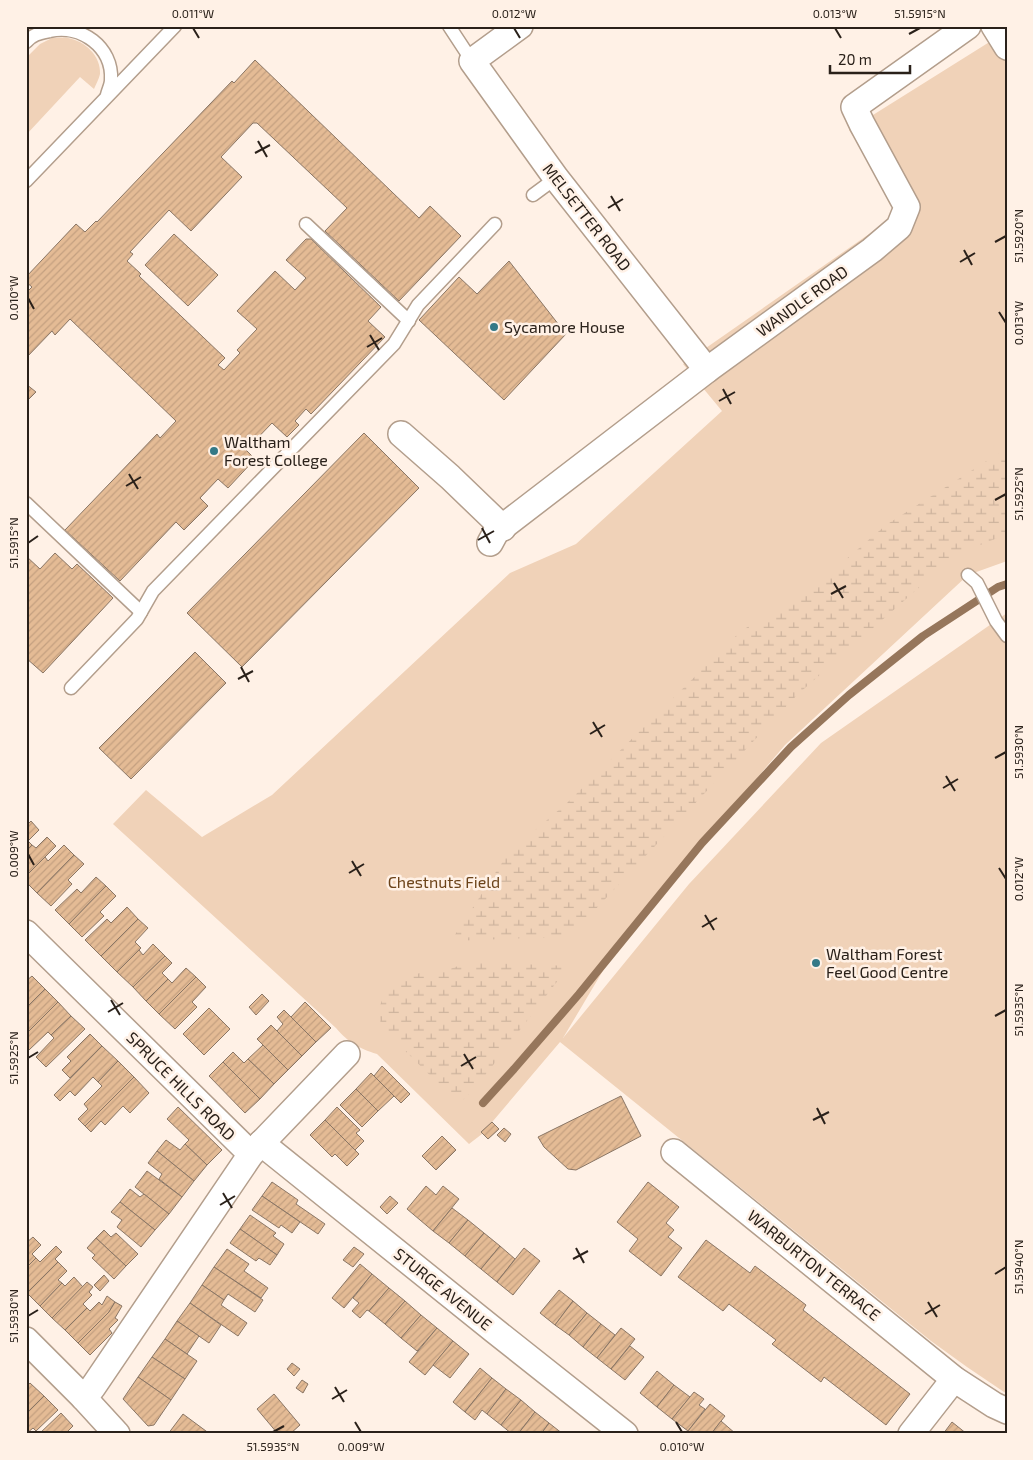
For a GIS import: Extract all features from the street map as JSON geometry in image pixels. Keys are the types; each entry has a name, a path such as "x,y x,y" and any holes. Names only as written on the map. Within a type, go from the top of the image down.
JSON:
{"street":[{"path":"472,61 520,26"},
{"name":"WANDLE ROAD","path":"401,434 450,477 496,535 707,370 872,250 900,227 907,207 854,107 968,26"},
{"path":"994,26 1007,47"},
{"name":"MELSETTER ROAD","path":"472,61 556,178 707,370"},
{"name":"SPRUCE HILLS ROAD","path":"26,933 256,1149"},
{"path":"84,1398 256,1149 347,1054"},
{"name":"STURGE AVENUE","path":"256,1149 487,1325 625,1434"},
{"name":"WARBURTON TERRACE","path":"674,1152 954,1379 994,1405 1007,1411"},
{"path":"26,1340 117,1434"},
{"path":"911,1434 954,1379"}],"lane":[{"path":"26,181 175,26"},
{"name":"MELSETTER ROAD","path":"449,26 472,61"},
{"path":"26,42 33,35 55,30 80,32 92,39 101,47 108,58 111,70 111,81 105,100"},
{"path":"533,195 556,178"},
{"path":"306,224 409,320"},
{"path":"71,688 137,619 153,591 394,344 418,305 495,224"},
{"path":"26,503 141,612"},
{"path":"973,579 996,621 1007,636"}],"green space":[{"name":"Chestnuts Field","path":"1007,31 1007,561 968,575 785,745 626,932 563,1038 689,884 821,743 1007,613 1007,1394 931,1341 560,1042 482,1134 469,1144 377,1054 359,1047 345,1038 113,824 146,790 202,837 272,795 510,573 576,544 722,411 683,364 902,211 849,130"},
{"path":"52,38 68,38 86,46 98,61 100,76 94,89 80,77 26,135 26,58 40,44"},
{"path":"1007,448 1007,534 956,555 797,695 576,930 558,937 451,941 505,858 567,803 742,630 795,603 886,525"},
{"path":"469,962 569,966 477,1086 459,1104 381,1027 379,1008 385,993 401,979 423,972 450,969"}],"building":[{"path":"255,60 419,218 430,206 461,236 399,301 325,231 347,208 257,123 253,123 221,157 242,177 191,231 169,210 130,252 133,254 127,261 141,274 139,276 225,358 218,365 224,370 240,353 237,350 257,329 237,311 275,271 295,290 306,278 286,260 306,239 311,239 381,307 368,321 385,337 311,414 306,409 295,421 299,425 287,437 272,423 246,450 255,459 228,488 218,479 200,498 208,506 184,530 176,522 120,581 65,530 157,434 160,438 176,421 70,319 55,335 52,331 26,358 26,293 32,287 26,282 26,277 76,224 85,232 97,222 232,81 234,83"},
{"path":"174,234 218,275 188,306 145,265"},
{"name":"Sycamore House","path":"509,261 566,334 504,400 419,320 459,277 477,294"},
{"path":"26,384 36,392 26,402"},
{"path":"364,433 419,488 242,667 187,613"},
{"path":"55,553 72,569 77,564 113,598 43,673 26,658 26,556 40,569"},
{"path":"195,652 226,683 131,779 99,748"},
{"path":"31,821 39,830 28,841 32,845 26,851 26,826"},
{"path":"47,837 56,846 26,876 26,851 32,845 36,848"},
{"path":"64,845 74,855 37,893 26,882 26,876 45,857 48,861"},
{"path":"74,855 84,864 68,880 72,884 51,906 37,893"},
{"path":"96,877 106,886 69,924 55,910 77,889 81,893"},
{"path":"106,886 116,896 100,912 104,916 82,937 69,924"},
{"path":"127,907 138,919 101,956 85,940 107,919 111,923"},
{"path":"138,919 148,928 135,942 141,948 117,972 101,956"},
{"path":"153,944 165,956 133,987 117,972 139,950 143,955"},
{"path":"165,956 172,963 162,973 168,979 146,1001 133,987"},
{"path":"186,968 196,977 159,1014 146,1001 168,979 172,983"},
{"path":"32,976 45,989 26,1008 26,981"},
{"path":"196,977 206,987 192,1002 197,1007 175,1029 159,1014"},
{"path":"45,989 58,1002 26,1034 26,1014 28,1012 26,1008"},
{"path":"262,994 269,1001 256,1015 249,1007"},
{"path":"58,1002 71,1016 51,1035 48,1032 29,1050 26,1047 26,1034"},
{"path":"305,1002 331,1028 316,1042 291,1017"},
{"path":"209,1008 230,1029 204,1055 183,1034"},
{"path":"284,1010 316,1042 302,1056 277,1031 283,1024 277,1017"},
{"path":"71,1016 85,1029 46,1067 36,1057 54,1038 51,1035"},
{"path":"271,1025 302,1056 288,1070 257,1039"},
{"path":"90,1034 102,1046 70,1078 62,1070 71,1061 67,1057"},
{"path":"263,1045 288,1070 274,1084 248,1059"},
{"path":"102,1046 118,1061 98,1082 93,1077 75,1096 70,1091 60,1101 54,1095"},
{"path":"233,1052 244,1063 248,1059 274,1084 260,1099 223,1062"},
{"path":"118,1061 134,1077 85,1126 78,1119 88,1109 84,1104 102,1086 98,1082"},
{"path":"223,1062 260,1099 245,1113 209,1076"},
{"path":"382,1066 410,1094 401,1103 374,1076"},
{"path":"371,1073 394,1096 378,1111 356,1089"},
{"path":"134,1077 149,1093 130,1113 123,1106 105,1125 101,1121 91,1132 85,1126"},
{"path":"356,1089 378,1111 362,1127 340,1105"},
{"path":"621,1096 641,1136 576,1170 568,1169 544,1147 538,1137"},
{"path":"178,1107 222,1150 207,1165 185,1144 189,1140 167,1119"},
{"path":"337,1107 360,1130 356,1133 364,1141 355,1150 325,1120"},
{"path":"325,1120 359,1154 347,1166 335,1154 332,1157 310,1135"},
{"path":"492,1122 499,1129 488,1139 481,1132"},
{"path":"504,1128 511,1134 505,1142 497,1135"},
{"path":"442,1136 456,1150 436,1170 422,1156"},
{"path":"166,1140 180,1150 185,1144 207,1165 194,1181 157,1151"},
{"path":"157,1151 194,1181 182,1197 159,1179 162,1174 148,1163"},
{"path":"147,1171 182,1197 169,1214 135,1187"},
{"path":"272,1182 298,1200 296,1204 325,1224 318,1234 262,1196"},
{"path":"648,1182 679,1207 666,1223 674,1230 668,1237 682,1248 661,1276 629,1251 638,1239 617,1222"},
{"path":"426,1186 436,1195 443,1186 459,1199 433,1231 407,1209"},
{"path":"130,1189 140,1197 144,1194 169,1214 155,1230 120,1202"},
{"path":"262,1196 300,1222 292,1233 281,1225 279,1228 252,1210"},
{"path":"390,1196 398,1203 387,1214 380,1207"},
{"path":"120,1202 155,1230 141,1247 117,1227 122,1220 111,1212"},
{"path":"452,1208 468,1220 449,1243 433,1231"},
{"path":"250,1215 276,1233 273,1236 284,1244 277,1255 240,1229"},
{"path":"468,1220 484,1233 465,1256 449,1243"},
{"path":"240,1229 277,1255 270,1265 259,1258 256,1261 230,1243"},
{"path":"104,1230 111,1237 116,1233 138,1254 126,1266 96,1238"},
{"path":"484,1233 500,1246 481,1269 465,1256"},
{"path":"33,1237 41,1245 32,1254 36,1258 26,1268 26,1243"},
{"path":"96,1238 126,1266 114,1279 92,1258 95,1255 87,1248"},
{"path":"706,1240 750,1273 755,1266 806,1305 803,1310 910,1394 886,1425 824,1377 821,1382 772,1344 776,1340 729,1304 723,1311 678,1277"},
{"path":"56,1246 62,1252 55,1259 58,1262 27,1293 26,1268 36,1258 40,1262"},
{"path":"500,1246 515,1259 497,1282 481,1269"},
{"path":"354,1247 364,1254 353,1267 343,1260"},
{"path":"524,1248 540,1261 513,1295 497,1282"},
{"path":"227,1249 249,1264 244,1271 268,1288 261,1298 214,1267"},
{"path":"58,1262 67,1271 58,1280 62,1283 40,1306 27,1293"},
{"path":"360,1264 372,1274 344,1308 332,1298"},
{"path":"214,1267 263,1300 255,1312 228,1294 224,1300 202,1285"},
{"path":"372,1274 389,1288 369,1311 367,1310 360,1318 352,1311 359,1303 353,1298"},
{"path":"104,1275 109,1281 100,1291 94,1285"},
{"path":"74,1277 83,1287 52,1318 40,1306 62,1283 65,1286"},
{"path":"87,1282 93,1287 89,1292 92,1295 83,1304 87,1308 65,1330 52,1318"},
{"path":"202,1285 224,1300 221,1305 247,1323 238,1336 190,1303"},
{"path":"389,1288 405,1301 385,1324 369,1311"},
{"path":"559,1290 573,1301 555,1325 540,1313"},
{"path":"107,1296 115,1302 109,1312 78,1343 65,1330 87,1308 90,1311 99,1302 102,1305"},
{"path":"405,1301 421,1315 401,1338 385,1324"},
{"path":"573,1301 587,1313 569,1335 555,1325"},
{"path":"115,1302 122,1306 115,1318 118,1320 109,1329 112,1333 90,1355 78,1343 109,1312"},
{"path":"190,1303 221,1325 209,1343 177,1321"},
{"path":"587,1313 601,1324 583,1347 569,1335"},
{"path":"421,1315 437,1328 417,1351 401,1338"},
{"path":"177,1321 199,1336 187,1354 165,1339"},
{"path":"601,1324 615,1335 597,1358 583,1347"},
{"path":"437,1328 453,1341 425,1375 409,1362"},
{"path":"621,1328 635,1339 611,1369 597,1358"},
{"path":"165,1339 197,1361 185,1379 152,1357"},
{"path":"453,1341 469,1354 450,1378 433,1365"},
{"path":"630,1346 644,1357 625,1380 611,1369"},
{"path":"152,1357 185,1379 171,1400 138,1377"},
{"path":"292,1363 300,1369 294,1376 287,1369"},
{"path":"480,1368 492,1378 465,1412 453,1402"},
{"path":"657,1371 674,1385 657,1407 640,1393"},
{"path":"138,1377 171,1400 154,1425 148,1426 123,1399"},
{"path":"492,1378 506,1389 487,1414 482,1410 475,1420 465,1412"},
{"path":"302,1380 308,1384 303,1393 296,1388"},
{"path":"30,1383 44,1396 26,1414 26,1387"},
{"path":"674,1385 690,1397 672,1419 657,1407"},
{"path":"506,1389 521,1400 501,1425 487,1414"},
{"path":"694,1392 704,1399 699,1405 705,1409 688,1431 672,1419"},
{"path":"274,1394 300,1425 290,1434 278,1434 257,1409"},
{"path":"44,1396 58,1410 36,1431 33,1428 26,1434 26,1414"},
{"path":"521,1400 535,1412 518,1434 512,1434 501,1425"},
{"path":"710,1404 725,1416 711,1434 691,1434 688,1431"},
{"path":"535,1412 549,1423 541,1434 518,1434"},
{"path":"61,1413 73,1426 65,1434 39,1434"},
{"path":"183,1414 210,1434 168,1434"},
{"path":"721,1421 736,1434 711,1434"},
{"path":"952,1422 967,1434 943,1434"},
{"path":"549,1423 563,1434 541,1434"}],"waterway":[{"path":"483,1103 579,994 702,843 791,747 849,695 923,636 998,587 1007,584"}],"place":[{"name":"Sycamore House","path":"494,327"},
{"name":"Waltham Forest College","path":"214,451"},
{"name":"Waltham Forest Feel Good Centre","path":"816,963"}]}
